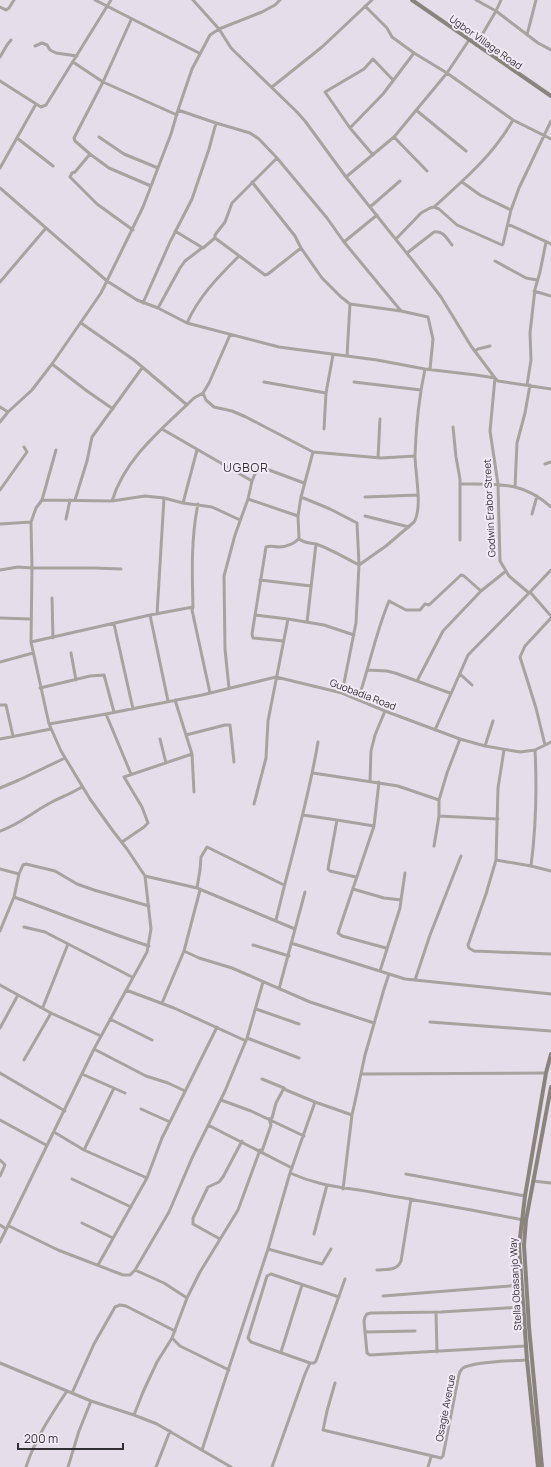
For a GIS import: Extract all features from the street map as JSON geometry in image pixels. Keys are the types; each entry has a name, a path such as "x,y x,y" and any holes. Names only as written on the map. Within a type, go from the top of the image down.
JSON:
{"street":[{"path":"0,8 6,10 14,0"},
{"path":"95,0 131,20 199,53"},
{"path":"0,81 41,107 46,105 111,0"},
{"path":"193,0 219,29 231,48 305,120 346,177 441,297 475,351 495,378 498,381 551,389"},
{"path":"0,422 8,412 32,390 52,364 81,323 107,281 133,230 158,168 192,69 199,53 210,35 219,29 262,12 275,5 280,0"},
{"path":"272,87 322,47 372,0"},
{"name":"Ugbor Village Road","path":"412,0 551,96"},
{"path":"476,0 496,11 527,35 551,50"},
{"path":"476,45 496,11 500,0"},
{"path":"527,35 536,0"},
{"path":"365,6 387,28 392,37 414,53 447,73 513,120 551,139"},
{"path":"131,20 103,82 74,138 75,141 90,154 109,168 151,186"},
{"path":"0,57 11,40"},
{"path":"346,177 394,137 447,73 469,40"},
{"path":"35,46 42,44 46,45 50,50 56,53 77,56"},
{"path":"350,128 384,94 414,53"},
{"path":"373,155 350,128 325,92 364,69 373,59 393,80"},
{"path":"73,62 103,82 138,99 177,115"},
{"path":"0,168 36,104"},
{"path":"178,110 250,133 259,139 277,158 327,218 344,242 401,311"},
{"path":"416,110 466,152"},
{"path":"396,239 421,213 434,207 484,160 504,136 513,120"},
{"path":"434,207 439,209 457,225 500,245 503,244 511,210 519,188 551,121"},
{"path":"143,303 175,231 192,199 216,123"},
{"path":"99,137 124,154 158,168"},
{"path":"394,137 427,171"},
{"path":"17,138 53,166"},
{"path":"90,154 70,176 97,204 133,230"},
{"path":"158,308 185,261 204,248 215,238 215,235 225,222 232,203 277,158"},
{"path":"370,206 400,181"},
{"path":"252,182 295,236 301,248 322,278 350,304 401,311 428,317 433,339 430,370"},
{"path":"462,182 480,195 511,210"},
{"path":"0,188 107,281 143,303 158,308 187,323 279,348 347,356 430,370 495,378"},
{"path":"344,242 377,215"},
{"path":"508,224 541,238 551,244"},
{"path":"0,282 46,228"},
{"path":"175,231 202,248"},
{"path":"407,253 437,231 442,233 452,245"},
{"path":"215,238 265,275 301,248"},
{"path":"515,487 517,442 525,413 531,360 530,333 534,291 546,242"},
{"path":"187,323 198,302 215,280 240,256"},
{"path":"495,261 526,278 537,280"},
{"path":"534,291 551,296"},
{"path":"347,356 350,304"},
{"path":"81,323 119,350 187,405"},
{"path":"112,501 116,487 124,472 137,456 194,398 203,393 209,384 230,335"},
{"path":"475,351 490,346"},
{"path":"324,429 326,393 333,355"},
{"path":"52,364 113,409"},
{"path":"75,500 87,461 92,437 142,368"},
{"path":"359,565 386,546 409,527 417,518 418,495 415,456 421,390 425,369"},
{"name":"Godwin Erabor Street","path":"495,378 490,431 498,484 498,549 500,561 509,576 529,593 551,617"},
{"path":"264,382 326,393"},
{"path":"354,382 421,390"},
{"path":"203,393 206,400 214,407 232,411 246,417 312,452 378,458 415,456"},
{"path":"0,407 8,412"},
{"path":"378,458 380,419"},
{"path":"453,427 461,484 460,540"},
{"path":"162,429 252,481"},
{"path":"0,490 27,452 24,447"},
{"path":"0,1242 94,1049 147,952 151,929 145,876 122,842 104,820 65,758 49,724 30,642 32,568 31,522 36,508 42,500 56,450"},
{"path":"184,503 197,450"},
{"path":"299,539 298,516 312,452"},
{"path":"545,464 551,462"},
{"path":"230,688 224,649 224,576 235,535 248,499 252,481 257,469 261,467 304,483"},
{"path":"461,484 498,484 520,488 537,496 551,507"},
{"path":"365,497 418,495"},
{"path":"42,500 112,501 145,496 212,506 240,520"},
{"path":"532,514 537,496"},
{"path":"301,497 358,523 359,565 354,635 342,693"},
{"path":"157,614 164,498"},
{"path":"248,499 298,516"},
{"path":"66,519 70,500"},
{"path":"198,504 193,528 192,553 194,607 192,610 210,693"},
{"path":"365,516 409,527"},
{"path":"0,524 31,522"},
{"path":"299,539 316,544 359,565"},
{"path":"283,641 253,638 252,634 260,580 266,547 282,547 299,539"},
{"path":"308,622 316,544"},
{"path":"0,570 18,567 94,568 121,570"},
{"path":"417,681 443,631 481,591 506,570"},
{"path":"436,730 450,693 468,655 489,631 551,570"},
{"path":"358,700 382,618 390,601 406,610 420,610 425,604 429,605 437,599 460,575 464,576 481,591"},
{"path":"260,580 311,586"},
{"path":"52,598 53,638"},
{"path":"30,642 150,615 194,607"},
{"path":"150,615 168,701"},
{"path":"255,615 324,625 354,635"},
{"path":"545,745 536,708 520,657 525,646 551,617"},
{"path":"0,618 31,619"},
{"path":"254,804 266,758 268,721 288,619"},
{"path":"114,624 133,708"},
{"path":"0,662 33,653"},
{"path":"71,653 76,680"},
{"path":"368,670 391,672 450,693"},
{"path":"460,674 472,686"},
{"path":"40,688 90,676 104,675 114,712"},
{"name":"Guobadia Road","path":"49,724 210,693 276,677 342,693 460,739 485,746 520,752 535,750 551,742"},
{"path":"175,700 192,754 194,792"},
{"path":"0,705 6,705 13,736"},
{"path":"370,780 371,751 385,711"},
{"path":"106,714 131,774"},
{"path":"485,746 493,721"},
{"path":"186,735 230,725 234,762"},
{"path":"0,739 51,729"},
{"path":"160,739 166,763"},
{"path":"434,846 439,816 439,800 447,772 460,739"},
{"path":"276,920 313,773 318,742"},
{"path":"504,750 498,788 496,860 468,945 469,948 474,951 551,954"},
{"path":"531,866 536,803 535,750"},
{"path":"122,842 148,823 142,807 124,777 192,754"},
{"path":"0,788 65,758"},
{"path":"313,773 370,780 398,786 439,800"},
{"path":"379,782 374,826 338,933 342,936 386,948"},
{"path":"0,831 14,826 52,802 66,796 82,786"},
{"path":"303,815 374,826"},
{"path":"439,816 498,819"},
{"path":"338,820 328,869 330,871 356,877"},
{"path":"162,1003 184,951 199,889 201,858 207,847 284,885"},
{"path":"415,980 430,935 461,856"},
{"path":"496,860 551,871"},
{"path":"0,931 14,897 19,874 23,865 55,871 77,884 149,906"},
{"path":"0,869 19,874"},
{"path":"380,971 386,948 400,908 405,873"},
{"path":"145,876 199,889 295,929"},
{"path":"353,889 384,898 401,900"},
{"path":"279,989 305,892"},
{"path":"14,897 148,946"},
{"path":"24,927 45,932 132,977"},
{"path":"43,1007 68,944"},
{"path":"291,944 405,979 551,994"},
{"path":"253,945 289,956"},
{"path":"184,951 199,958 232,968 310,1002 374,1023"},
{"path":"344,1189 352,1115 374,1023 390,974"},
{"path":"0,1225 58,1250 123,1275 130,1275 135,1270 169,1212 192,1158 221,1100 247,1040 263,982"},
{"path":"0,985 43,1007 51,1013 101,1036"},
{"path":"126,990 162,1003 247,1040 299,1058"},
{"path":"0,1028 18,995"},
{"path":"256,1009 300,1024"},
{"path":"24,1060 51,1013"},
{"path":"110,1019 152,1040"},
{"path":"430,1022 551,1031"},
{"path":"98,1265 147,1178 162,1138 217,1027"},
{"path":"94,1049 146,1076 185,1092"},
{"name":"Stella Obasanjo Way","path":"538,1467 527,1360 520,1246 524,1220 525,1196 546,1073 551,1054"},
{"path":"0,1073 65,1111"},
{"path":"361,1074 546,1073"},
{"path":"82,1074 125,1093"},
{"path":"262,1079 315,1102 352,1115"},
{"path":"542,1467 528,1327 524,1254 524,1220 551,1087"},
{"path":"84,1150 114,1088"},
{"path":"269,1119 272,1118 276,1103 284,1088"},
{"path":"221,1100 269,1119 304,1136"},
{"path":"202,1450 268,1249 290,1173 315,1102"},
{"path":"141,1109 170,1122"},
{"path":"134,1415 157,1362 172,1338 186,1298 238,1210 271,1125 269,1119"},
{"path":"0,1120 46,1145"},
{"path":"208,1125 261,1150 292,1168"},
{"path":"54,1132 84,1150 147,1178"},
{"path":"220,1240 194,1224 193,1218 208,1187 219,1182 223,1177 242,1141"},
{"path":"0,1160 5,1165 0,1176"},
{"path":"290,1173 308,1181 344,1189 411,1199 524,1220"},
{"path":"406,1174 525,1196"},
{"path":"72,1179 131,1207"},
{"path":"533,1181 551,1183"},
{"path":"314,1234 327,1185"},
{"path":"377,1270 396,1269 399,1266 411,1199"},
{"path":"82,1224 113,1238"},
{"path":"268,1249 319,1264 324,1263 331,1249"},
{"path":"135,1270 164,1283 186,1298"},
{"path":"339,1297 271,1274 267,1276 248,1338 251,1342 314,1363 316,1361 339,1297 345,1279"},
{"path":"280,1352 302,1285"},
{"path":"383,1296 522,1285"},
{"path":"72,1393 94,1344 115,1307 120,1305 126,1306 175,1331"},
{"path":"524,1307 367,1314 364,1321 367,1354 370,1355 526,1346"},
{"path":"436,1312 437,1352"},
{"path":"365,1332 415,1331"},
{"path":"172,1338 180,1346 229,1370"},
{"name":"Osagie Avenue","path":"431,1457 441,1458 443,1456 461,1370 476,1364 527,1360"},
{"path":"272,1467 310,1362"},
{"path":"0,1363 91,1401 134,1415 170,1431 230,1467"},
{"path":"335,1383 323,1430 400,1448 431,1457 428,1467"},
{"path":"26,1467 30,1454 45,1425 67,1391"},
{"path":"68,1467 79,1431 91,1401"},
{"path":"156,1467 170,1431"}],"district":[{"name":"UGBOR","path":"246,468"}]}
